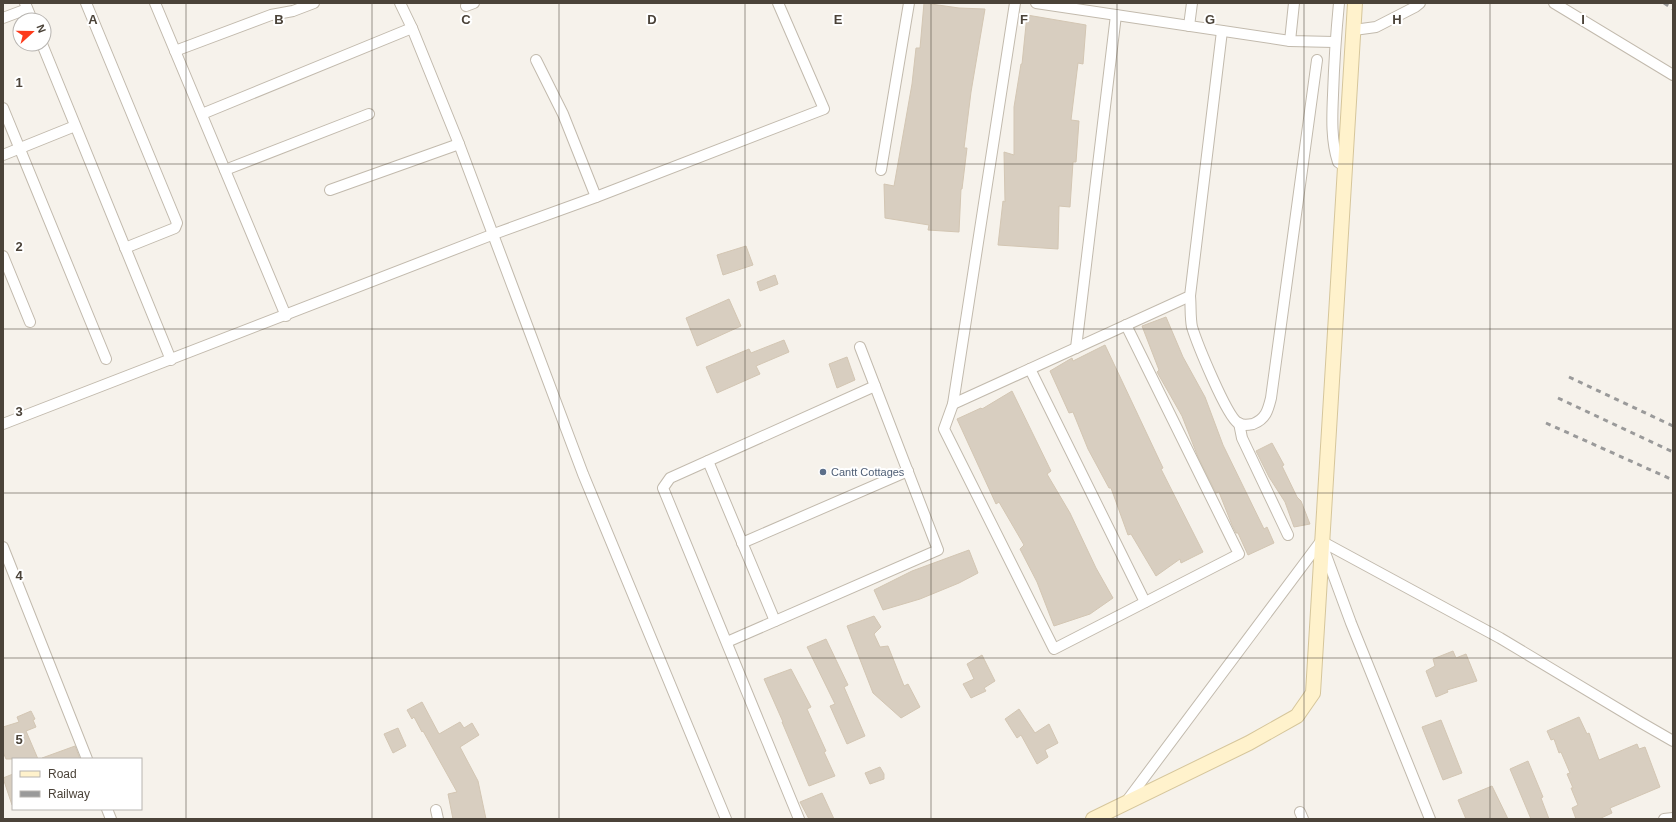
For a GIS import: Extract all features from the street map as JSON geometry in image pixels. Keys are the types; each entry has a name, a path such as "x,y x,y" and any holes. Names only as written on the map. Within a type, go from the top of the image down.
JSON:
{"main road":[{"path":"1093,819 1249,743 1297,716 1313,693 1321,541 1355,3"}],"street":[{"path":"86,3 177,223 175,228 125,248"},
{"path":"155,3 286,316"},
{"path":"176,51 270,15 293,11 314,3"},
{"path":"400,3 412,28 494,234 583,474 726,819"},
{"path":"3,424 286,316 494,234 596,197 824,109 778,3"},
{"path":"881,170 909,3"},
{"path":"1015,3 953,404 944,429 1054,649 1239,554 1126,326"},
{"path":"1036,3 1088,7 1116,15 1290,42 1334,42"},
{"path":"1189,26 1192,3"},
{"path":"1290,42 1294,3"},
{"path":"1339,3 1334,42 1332,124 1336,156 1338,162 1344,166"},
{"path":"1354,30 1376,27 1420,3"},
{"path":"1554,3 1673,75"},
{"path":"3,18 26,6"},
{"path":"1076,348 1116,15"},
{"path":"202,114 412,28"},
{"path":"1222,31 1190,296 1192,326 1218,392 1232,416 1239,423 1248,425 1258,421 1267,414 1271,398 1317,60"},
{"path":"45,52 171,360"},
{"path":"536,60 563,114 596,197"},
{"path":"3,108 106,359"},
{"path":"225,170 369,114"},
{"path":"3,155 75,126"},
{"path":"330,190 459,144"},
{"path":"3,256 30,322"},
{"path":"953,404 1190,296"},
{"path":"727,642 938,550 860,347"},
{"path":"1030,369 1145,602"},
{"path":"799,819 663,488 670,478 875,386"},
{"path":"1239,423 1242,438 1288,535"},
{"path":"708,461 775,621"},
{"path":"742,543 908,471"},
{"path":"1321,541 1500,638 1673,741"},
{"path":"1124,804 1321,541"},
{"path":"1321,541 1351,623 1430,819"},
{"path":"3,547 87,758"},
{"path":"1664,819 1673,818"}],"building":[{"path":"924,3 959,8 985,9 971,92 964,148 967,148 961,189 959,232 928,230 929,225 885,218 884,184 894,186 912,84 916,48 920,48"},
{"path":"1027,15 1086,25 1083,64 1078,63 1071,120 1079,121 1076,162 1073,162 1070,207 1059,206 1058,249 998,245 1003,201 1005,202 1004,152 1014,155 1014,107 1022,64"},
{"path":"746,246 753,265 723,275 717,255"},
{"path":"775,275 778,284 760,291 757,282"},
{"path":"729,299 741,326 697,346 686,318"},
{"path":"1166,317 1183,357 1205,397 1223,445 1264,529 1267,527 1274,543 1248,555 1238,533 1236,533 1232,525 1219,492 1216,493 1198,457 1182,416 1157,372 1159,370 1142,326"},
{"path":"784,340 789,352 756,366 760,374 717,393 706,367 749,349 751,353"},
{"path":"1105,345 1163,468 1161,469 1203,552 1181,563 1180,559 1156,576 1131,534 1128,535 1111,488 1109,488 1088,449 1073,412 1069,413 1050,371 1072,358 1073,361"},
{"path":"847,357 855,380 837,388 829,364"},
{"path":"1012,391 1051,471 1047,474 1070,513 1096,568 1113,598 1090,614 1054,626 1037,582 1020,549 1024,545 999,502 996,504 957,419 981,408 982,409"},
{"path":"1272,443 1284,465 1282,466 1297,497 1301,501 1310,524 1294,527 1285,502 1269,477 1256,451"},
{"path":"969,550 978,573 959,583 920,599 883,610 874,590 912,571"},
{"path":"874,616 881,627 874,634 880,647 888,646 904,686 908,684 920,707 901,718 873,693 847,626"},
{"path":"826,639 848,685 844,687 865,736 847,744 830,706 835,704 807,647"},
{"path":"1453,651 1456,658 1466,654 1477,681 1447,690 1448,692 1436,697 1426,671 1435,666 1433,659"},
{"path":"982,655 995,681 984,688 986,691 971,698 963,684 974,679 967,664"},
{"path":"791,669 811,707 807,709 826,751 824,752 835,776 809,786 764,679"},
{"path":"422,702 439,734 460,722 464,728 472,723 479,735 460,747 478,781 486,819 453,819 448,794 457,792 423,731 422,732 414,717 412,719 407,710"},
{"path":"1019,709 1035,733 1049,724 1058,743 1045,750 1048,757 1037,764 1021,735 1017,738 1005,719"},
{"path":"31,711 35,719 33,720 36,727 26,731 38,758 6,759 3,752 3,727 19,722 17,717"},
{"path":"1579,717 1587,734 1589,733 1599,760 1637,744 1639,749 1645,747 1660,787 1610,808 1612,813 1599,819 1576,819 1572,808 1578,805 1567,774 1570,773 1561,752 1559,753 1554,739 1551,740 1547,731"},
{"path":"1441,720 1462,773 1443,780 1422,727"},
{"path":"398,728 406,746 393,753 384,734"},
{"path":"75,746 80,758 42,758"},
{"path":"1528,761 1543,797 1541,798 1549,819 1531,819 1510,769"},
{"path":"880,767 884,774 884,779 870,784 865,773"},
{"path":"12,774 12,805 3,778"},
{"path":"1492,786 1508,819 1466,819 1458,800"},
{"path":"822,793 834,819 809,819 800,802"}],"railway":[{"path":"1664,3 1673,9"},
{"path":"1569,377 1673,426"},
{"path":"1558,398 1673,452"},
{"path":"1546,423 1673,480"}],"place":[{"name":"Cantt Cottages","path":"823,472"}]}
